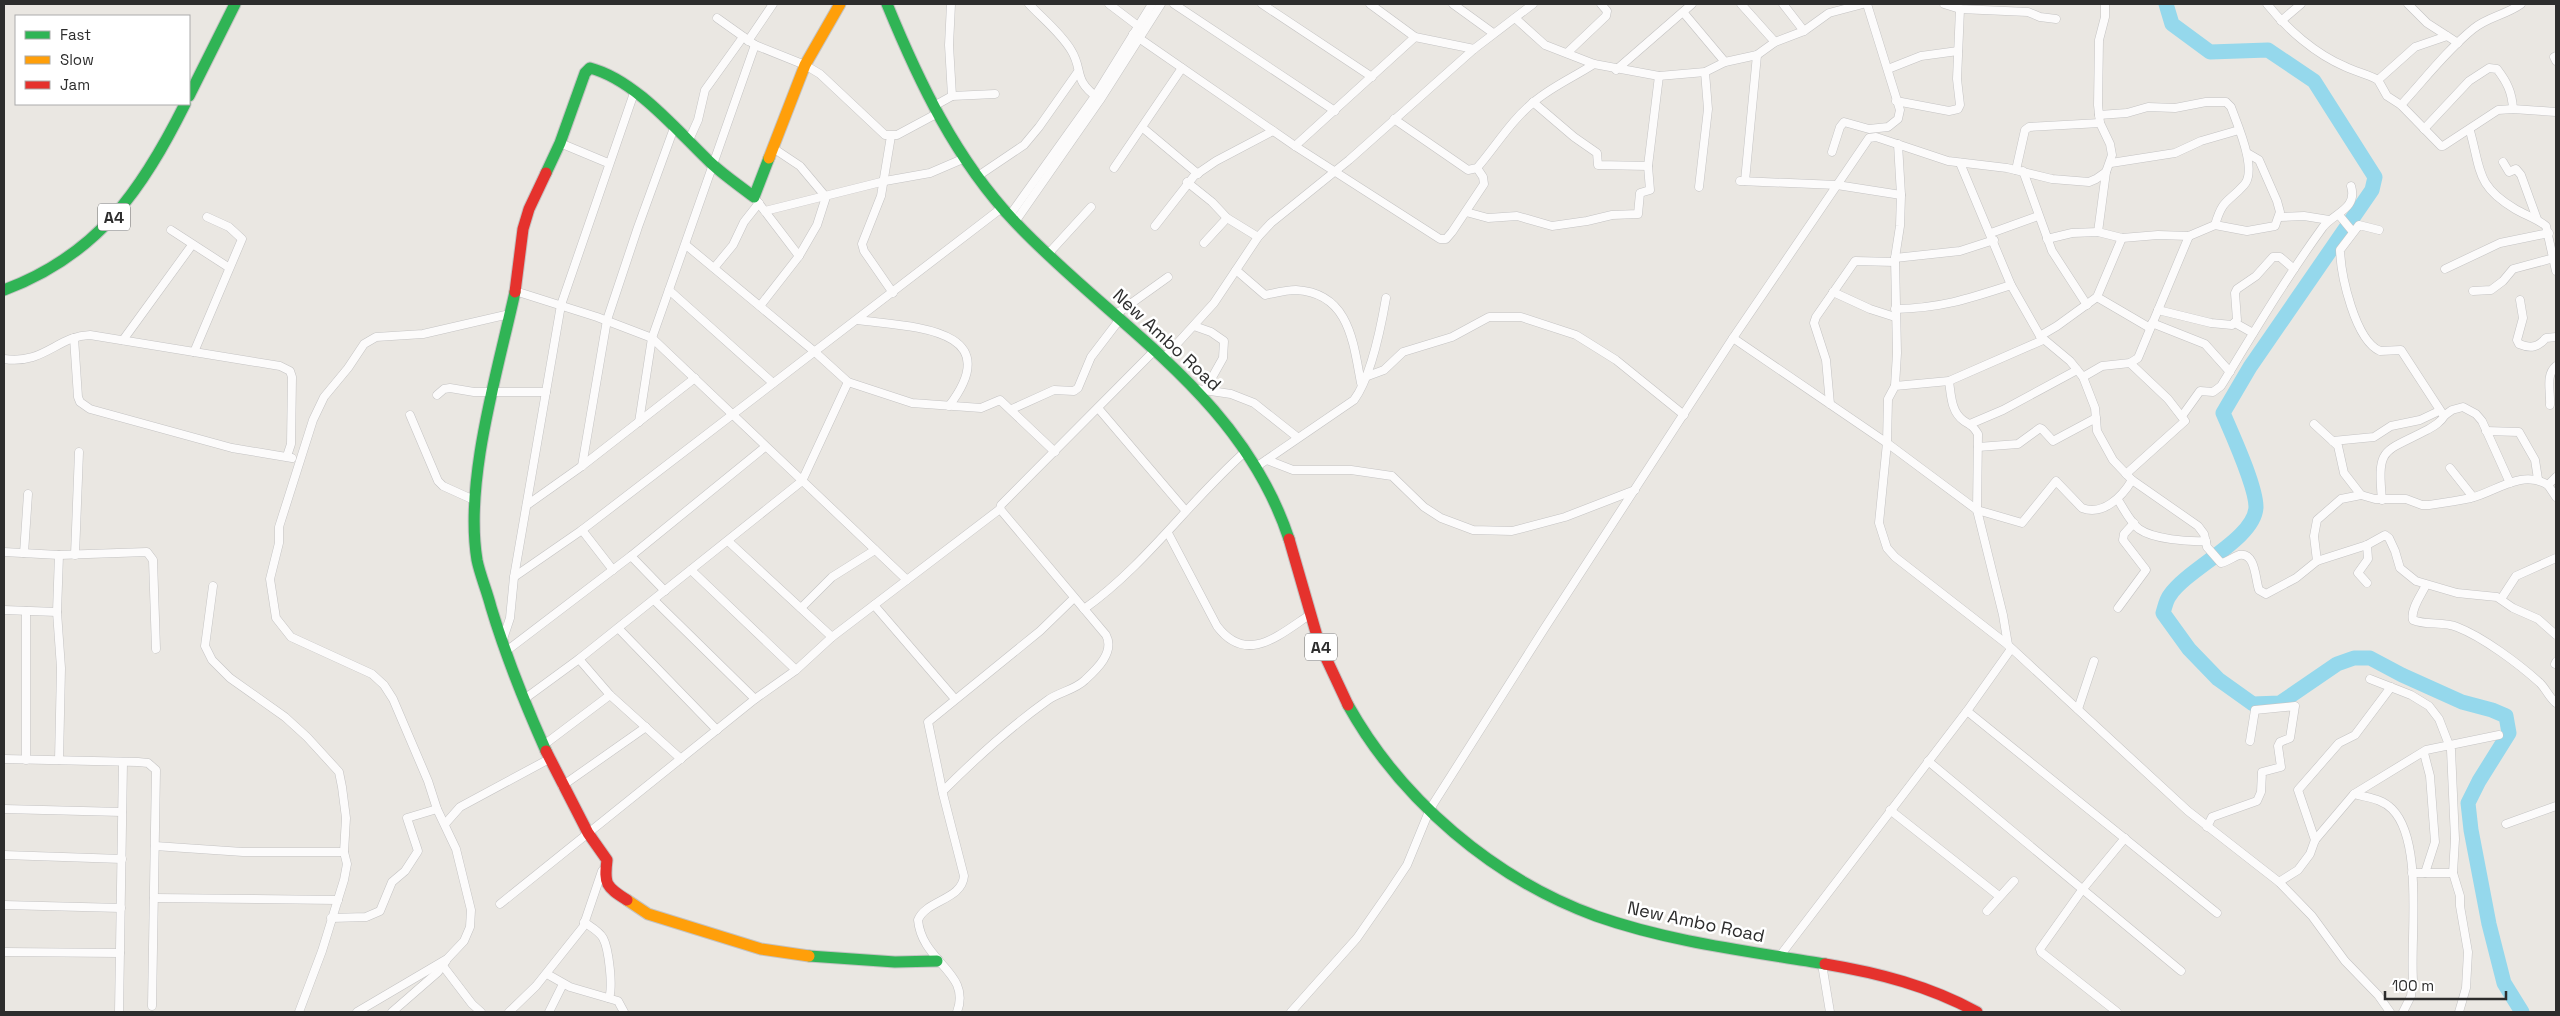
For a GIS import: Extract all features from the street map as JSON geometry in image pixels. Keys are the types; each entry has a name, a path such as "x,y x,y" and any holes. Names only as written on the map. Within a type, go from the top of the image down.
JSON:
{"main road":[{"path":"190,94 235,4"},
{"path":"840,4 805,65 773,148 757,200 713,164 689,140 634,93 604,70 590,68 585,73 560,143 524,224 515,291 474,500 477,560 503,647 523,700 545,744 562,786 588,833 607,860 605,879 610,890 648,914 761,948 850,960 895,962 937,960"},
{"name":"New Ambo Road","path":"887,4 936,110 965,158 1009,215 1118,317 1201,389 1246,451 1256,467 1285,527 1320,644 1344,698 1370,739 1396,773 1430,810 1466,843 1490,861 1536,889 1584,912 1650,933 1915,983 1940,993 1977,1012"},
{"name":"A4","path":"4,290 49,269 70,255 91,240 122,209 143,181 184,105"}],"street":[{"path":"689,140 698,120 705,90 749,41 773,4"},
{"path":"951,4 952,96"},
{"path":"1029,4 1053,26 1070,49 1077,61 1077,73 1081,82 1098,98"},
{"path":"1109,4 1138,26"},
{"path":"1136,36 1138,26 1152,4"},
{"path":"514,577 582,530 893,292 1009,215 1098,98 1136,36 1161,4"},
{"path":"1174,4 1335,111"},
{"path":"1262,4 1372,77"},
{"path":"1370,4 1415,37 1474,49"},
{"path":"1453,4 1493,33"},
{"path":"1164,358 1214,303 1258,237 1271,223 1335,171 1493,33 1532,4"},
{"path":"1567,53 1606,16 1607,11 1602,4"},
{"path":"1616,70 1692,4"},
{"path":"1741,4 1775,42"},
{"path":"1783,4 1804,31"},
{"path":"1515,18 1545,45 1594,64 1616,70 1660,76 1705,72 1725,62 1757,55 1775,42 1804,31 1829,13 1865,4 1900,110 1898,119 1888,126 1869,129 1844,122 1840,127 1832,152"},
{"path":"1944,4 1960,9 2028,12 2040,17 2056,19"},
{"path":"2098,232 2106,172 2111,162 2110,144 2100,119 2097,82 2099,40 2105,17 2105,4"},
{"path":"2267,4 2281,21 2330,59 2378,80 2383,91 2401,105 2444,146 2470,130 2492,113 2513,109 2556,112"},
{"path":"2281,21 2301,4"},
{"path":"2408,4 2427,23 2458,42"},
{"path":"2401,105 2458,42 2483,22 2521,4"},
{"path":"1896,101 1949,111 1958,109 1960,105 1957,79 1960,9"},
{"path":"1683,12 1725,62"},
{"path":"717,18 749,41 805,65 820,74 885,135 896,136 936,110 952,96 995,94"},
{"path":"1136,36 1295,146 1440,239 1446,239 1484,184 1483,177 1477,168"},
{"path":"2378,80 2415,46 2447,36"},
{"path":"1295,146 1415,37"},
{"path":"639,422 652,338 713,164 749,41"},
{"path":"1888,69 1921,56 1958,51"},
{"path":"1757,55 1742,181 1837,185 1901,195"},
{"path":"2556,56 2554,57 2556,61"},
{"path":"1394,119 1468,170 1477,168 1501,136 1533,102 1560,82 1594,64"},
{"path":"2424,129 2469,81 2492,67 2497,69 2509,86 2513,109"},
{"path":"1114,168 1182,68"},
{"path":"1699,188 1708,109 1705,72"},
{"path":"978,176 1024,145 1077,73"},
{"path":"1466,212 1488,218 1517,216 1552,226 1612,215 1637,214 1639,212 1640,193 1650,190 1648,166 1660,76"},
{"path":"503,647 508,630 514,577 561,305 608,163 634,93"},
{"path":"2087,305 2052,251 2020,171 2025,130 2029,127 2100,119 2148,107 2175,108 2222,101 2231,107 2247,153 2249,176 2248,181 2224,202 2215,225"},
{"path":"1533,102 1574,137 1597,152 1598,164 1648,166"},
{"path":"582,466 607,320 674,128"},
{"path":"1143,128 1198,174"},
{"path":"2111,162 2175,153 2201,141 2239,130"},
{"path":"2470,130 2476,161 2488,190 2514,209 2537,219 2546,226 2556,271"},
{"path":"1155,226 1187,182 1273,131"},
{"path":"891,136 885,181 862,244 864,251 893,292"},
{"path":"1291,1012 1357,938 1407,865 1430,810 1544,628 1733,338 1869,138 1876,137 1960,163 2020,171 2052,178 2089,182 2106,172"},
{"path":"560,143 608,163"},
{"path":"1898,144 1901,195 1900,226 1895,260 1897,353 1895,386 1888,399 1887,443 1880,523 1887,548 1895,557 2009,647 2207,827 2279,882 2312,916 2345,961 2378,995 2390,1012"},
{"path":"773,148 800,166 826,197"},
{"path":"2047,239 2072,233 2098,232 2122,238 2158,235 2189,236 2215,225 2257,231 2275,226 2279,217 2277,201 2258,160 2247,153"},
{"path":"765,211 885,181 930,173 965,158"},
{"path":"2503,162 2509,172 2516,169 2521,175 2537,219"},
{"path":"1960,163 2011,285 2041,338 2060,352 2083,377 2095,408 2097,431 2113,460 2132,480 2198,526 2206,544 2221,563 2241,555 2250,558 2253,562 2259,590 2266,594 2290,582 2317,561 2367,545 2385,535 2388,536 2395,551 2400,568 2416,581 2426,586 2456,594 2492,595 2513,608 2538,619 2556,635"},
{"path":"1187,182 1212,202 1227,218 1258,237"},
{"path":"2182,416 2200,391 2216,392 2230,372 2272,300 2329,220 2339,215 2352,200 2350,186"},
{"path":"760,306 800,256 817,226 826,197"},
{"path":"714,268 733,246 757,200 800,256"},
{"path":"1048,253 1091,206"},
{"path":"2339,215 2352,231"},
{"path":"1830,404 1826,360 1814,323 1816,317 1855,261 1895,260 1960,251 2038,216"},
{"path":"2279,217 2304,216 2329,220"},
{"path":"194,352 241,237 229,228 207,217"},
{"path":"1204,243 1227,218"},
{"path":"2379,230 2360,225 2352,231 2340,254 2349,301 2364,338 2380,351 2401,350 2442,413"},
{"path":"171,230 228,267"},
{"path":"2445,270 2500,243 2549,233"},
{"path":"2083,377 2102,366 2130,363 2138,358 2189,236"},
{"path":"1895,386 1949,381 2041,338 2097,296 2122,238"},
{"path":"123,340 192,245"},
{"path":"686,245 815,352 848,382 912,403 981,408 998,399 1012,409 1055,452"},
{"path":"2235,324 2237,320 2235,293 2238,288 2256,276 2273,257 2280,257 2294,269"},
{"path":"2473,291 2491,290 2503,281 2513,269 2554,258"},
{"path":"1236,270 1265,295 1293,290 1307,292 1341,311 1348,323 1362,385"},
{"path":"1012,409 1054,390 1074,391 1078,388 1091,357 1118,317 1168,277"},
{"path":"1833,292 1870,309 1895,313 1965,300 2011,285"},
{"path":"669,290 773,383"},
{"path":"515,291 607,320 652,338 907,580"},
{"path":"2097,296 2151,326 2205,344 2230,372"},
{"path":"1256,467 1297,437 1354,400 1362,385 1380,334 1386,298"},
{"path":"2520,300 2523,318 2522,329 2517,340 2519,344 2533,347 2539,346 2546,338 2556,337"},
{"path":"2158,310 2211,323 2235,324 2253,333"},
{"path":"392,1012 445,962 464,941 470,927 471,910 456,849 437,809 397,707 384,685 364,670 346,664 291,636 276,618 270,579 279,543 279,527 298,460 324,396 369,340 376,337 423,334 510,314"},
{"path":"1365,376 1384,370 1403,352 1452,336 1489,317 1521,317 1576,335 1616,360 1684,415"},
{"path":"858,320 915,326 958,343 965,349 968,359 967,374 960,391 950,406"},
{"path":"1194,326 1211,332 1224,341 1223,358 1201,389 1231,394 1254,403 1297,437"},
{"path":"4,359 17,361 33,358 49,352 74,338 90,335 280,366 290,371 292,377 291,444 287,456"},
{"path":"74,338 78,397 80,402 90,409 232,448 287,456 298,460"},
{"path":"1733,338 1887,443 1977,510 2022,523 2056,480 2064,487 2076,504 2088,510 2097,510 2118,500 2132,480"},
{"path":"500,904 755,699 796,670 832,637 1000,509 1001,505 1155,350"},
{"path":"2126,474 2184,423 2182,416 2130,363"},
{"path":"2550,405 2550,378 2552,370 2556,366"},
{"path":"1970,424 2003,410 2077,370"},
{"path":"527,505 582,466 695,378"},
{"path":"1779,957 1967,711 2009,647 1977,510 1978,434 1953,407 1949,381"},
{"path":"523,700 579,659 802,481 848,382"},
{"path":"438,394 444,389 450,388 494,392 546,392"},
{"path":"2333,441 2374,437 2391,426 2420,420 2463,407 2476,414 2510,483"},
{"path":"1098,408 1185,510"},
{"path":"2382,500 2379,468 2386,452 2398,442 2436,425 2442,413"},
{"path":"410,415 438,481 443,486 474,500"},
{"path":"1978,447 2018,444 2040,428 2053,441 2096,418"},
{"path":"2314,424 2340,450 2344,473 2361,495"},
{"path":"2486,431 2519,432 2534,460 2538,479"},
{"path":"503,647 613,570 765,447"},
{"path":"1084,610 1143,560 1216,477 1246,451"},
{"path":"76,554 79,452"},
{"path":"1267,460 1292,470 1351,470 1392,476 1424,507 1441,518 1473,530 1518,530 1565,517 1635,490"},
{"path":"2450,468 2473,497"},
{"path":"2548,485 2556,477"},
{"path":"2317,561 2314,536 2317,520 2341,499 2361,495 2382,500 2406,499 2429,505 2473,497 2510,483 2538,479 2548,485 2556,497"},
{"path":"24,553 28,494"},
{"path":"2118,500 2139,528 2157,536 2206,544"},
{"path":"943,792 1048,700 1085,680 1106,656 1109,640 1000,509"},
{"path":"2118,608 2146,570 2123,540 2124,534 2134,523"},
{"path":"582,530 613,570"},
{"path":"1168,532 1217,626 1234,643 1250,645 1267,643 1311,614"},
{"path":"728,541 832,637"},
{"path":"2367,545 2368,559 2358,573 2367,583"},
{"path":"801,608 832,577 875,550"},
{"path":"4,552 59,555 147,552 152,560 156,649"},
{"path":"59,555 57,612 61,668 59,760"},
{"path":"631,556 665,591"},
{"path":"2501,599 2516,576 2556,558"},
{"path":"691,570 796,670"},
{"path":"213,586 205,646 212,660 230,678 285,717 307,737 339,772 346,818 344,852 347,864 322,951 299,1012"},
{"path":"2426,586 2418,599 2412,616 2413,620 2426,624 2445,623 2464,630 2517,664 2538,682 2556,703"},
{"path":"957,1012 961,990 958,983 926,948 918,920 921,913 960,888 964,876 928,722 1040,631 1074,598"},
{"path":"654,600 755,699"},
{"path":"874,605 955,699"},
{"path":"4,610 57,612"},
{"path":"26,611 26,760"},
{"path":"618,628 717,730"},
{"path":"579,659 610,695 681,759"},
{"path":"2078,709 2094,661"},
{"path":"2370,679 2411,695 2428,706 2439,719 2449,746 2454,789 2453,872 2460,896 2468,952 2466,988 2459,1012"},
{"path":"2315,840 2298,790 2339,743 2354,735 2391,687"},
{"path":"545,744 610,695"},
{"path":"2207,827 2212,817 2257,801 2261,792 2262,772 2281,767 2278,746 2280,742 2290,738 2294,706 2255,710 2250,741"},
{"path":"1967,711 2217,913"},
{"path":"562,786 646,727"},
{"path":"2279,882 2298,870 2310,854 2315,840 2354,794 2424,753 2426,750 2499,735"},
{"path":"2424,753 2430,776 2431,812 2435,842 2425,873"},
{"path":"445,824 460,807 551,758"},
{"path":"4,759 148,763 156,770 152,1006"},
{"path":"1928,760 2181,971"},
{"path":"119,1012 123,762"},
{"path":"2354,794 2377,798 2392,809 2404,828 2412,873 2412,980 2411,996 2403,1012"},
{"path":"2506,824 2556,806"},
{"path":"331,918 366,917 380,911 390,885 405,871 418,851 407,818 437,809"},
{"path":"4,810 122,812"},
{"path":"1890,810 1999,896"},
{"path":"2117,1012 2041,952 2042,944 2082,890 2125,838"},
{"path":"155,846 244,852 344,852"},
{"path":"4,855 122,859"},
{"path":"509,1012 547,974 566,951 584,922 607,860"},
{"path":"2412,873 2453,872"},
{"path":"1987,911 2014,880"},
{"path":"154,898 338,900"},
{"path":"4,905 121,908"},
{"path":"584,922 599,934 606,944 611,985 608,998"},
{"path":"4,952 120,953"},
{"path":"357,1012 445,962"},
{"path":"445,962 472,1004 481,1012"},
{"path":"1822,964 1830,1012"},
{"path":"547,974 564,984 622,1004 624,1012"},
{"path":"549,1012 564,984"}],"waterway":[{"path":"2166,4 2172,24 2210,52 2268,50 2314,81 2375,177 2372,190 2250,367 2223,413 2252,486 2256,507 2253,519 2233,542 2179,585 2169,597 2163,613 2189,649 2218,679 2253,704 2280,703 2337,664 2354,658 2370,658 2402,675 2462,702 2506,716 2509,733 2479,781 2468,803 2471,830 2489,924 2504,983 2522,1012"}],"traffic: fast":[{"path":"190,94 235,4"},
{"path":"887,4 926,91 957,146 975,173 1015,222 1053,260 1171,365 1207,402 1240,443 1267,488 1289,539"},
{"path":"546,173 560,143 585,73 590,68 607,74 640,95 656,108 712,164 754,197 769,158"},
{"path":"4,290 37,275 66,258 114,216 152,164 184,105"},
{"path":"515,292 485,426 475,496 474,529 478,566 497,626 516,680 546,751"},
{"path":"1348,705 1370,740 1395,773 1423,804 1487,858 1522,881 1558,900 1596,916 1652,933 1709,945 1825,964"},
{"path":"809,956 895,962 937,961"}],"traffic: slow":[{"path":"769,158 805,65 840,4"},
{"path":"627,900 648,914 761,949 809,956"}],"traffic: jam":[{"path":"515,292 523,229 529,209 546,173"},
{"path":"1289,539 1319,643 1348,705"},
{"path":"546,751 588,833 607,860 606,880 608,884 615,892 627,900"},
{"path":"1825,964 1903,982 1941,995 1977,1012"}]}
